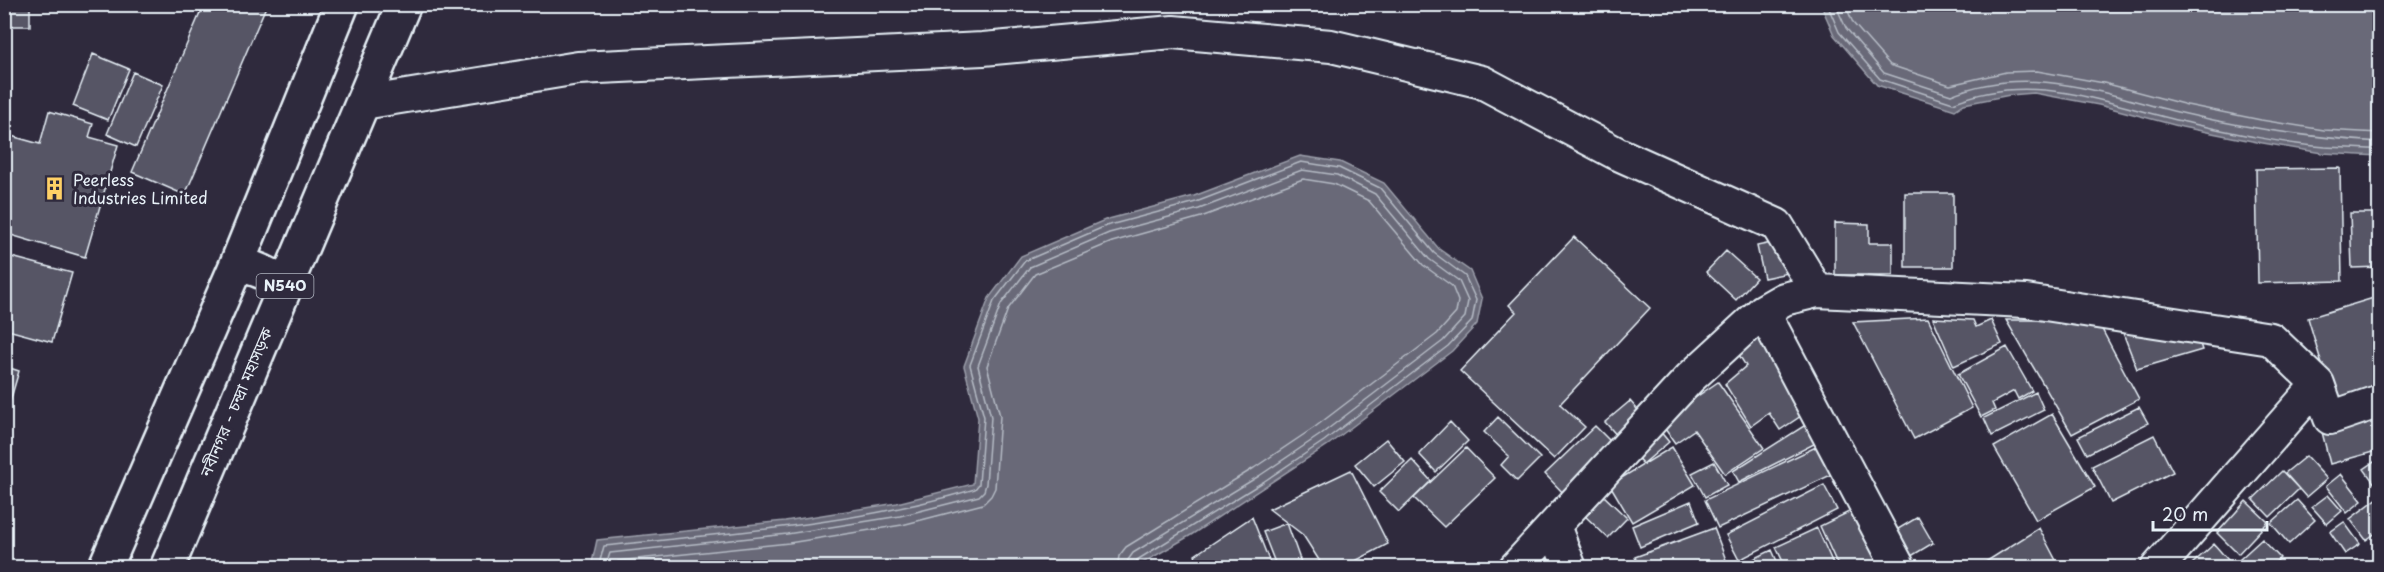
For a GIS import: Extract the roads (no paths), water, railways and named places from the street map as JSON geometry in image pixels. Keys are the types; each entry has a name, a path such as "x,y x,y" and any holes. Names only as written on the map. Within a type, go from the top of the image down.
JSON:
{"highway":[{"name":"N540","path":"105,567 236,266 342,4"},
{"name":"নবীনগর - চন্দ্রা মহাসড়ক","path":"166,567 404,4"},
{"path":"236,266 247,266 262,271 285,286"}],"street":[{"path":"363,104 578,68 983,49 1173,32 1331,46 1482,82 1616,153 1777,225 1817,291"},
{"path":"1515,567 1690,378 1763,311 1784,299 1817,291 2026,301 2271,339 2318,384 2330,418 2379,401"},
{"path":"1763,311 1899,567"},
{"path":"2157,567 2318,384"},
{"path":"1554,526 1570,567"}],"water":[{"path":"1821,5 2379,5 2379,156 2322,153 2257,142 2182,127 2099,105 2034,93 1964,104 1955,110 1877,85 1834,35"},
{"path":"1300,156 1340,162 1384,183 1439,249 1470,271 1482,299 1477,324 1452,351 1328,445 1191,535 1136,567 591,567 597,540 785,521 897,503 973,484 978,418 964,366 989,298 1021,256 1105,220 1194,196"}],"place":[{"name":"Peerless Industries Limited","path":"55,189"}]}
